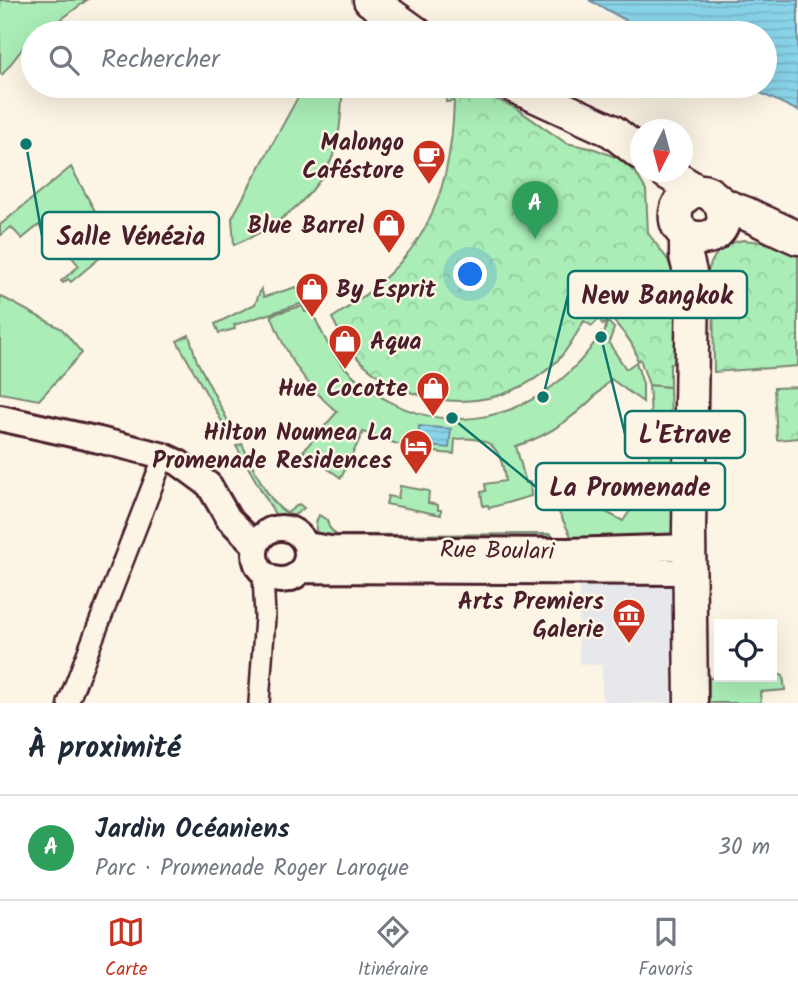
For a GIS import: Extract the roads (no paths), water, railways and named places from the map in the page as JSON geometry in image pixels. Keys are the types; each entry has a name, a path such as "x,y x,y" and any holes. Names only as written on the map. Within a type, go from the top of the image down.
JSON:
{"main road":[{"path":"370,0 399,21"},
{"path":"540,98 612,131 630,145"},
{"path":"672,182 702,217 798,241"},
{"path":"702,217 753,217 798,241"},
{"path":"691,703 689,560 693,285 686,256 702,217"}],"street":[{"path":"0,418 164,456 179,463 209,485 234,524 261,538"},
{"path":"68,703 164,456"},
{"path":"259,703 265,617 263,574 255,561 261,538 279,527 299,534 306,545 306,562 302,570 295,576 279,580 263,574"},
{"name":"Rue Boulari","path":"306,545 331,549 568,551 689,560"},
{"name":"Rue Boulari","path":"302,570 689,560"}],"water":[{"path":"589,0 798,0 798,111 771,98 777,98 777,21 627,21"},
{"path":"419,426 451,429 449,448 418,445"}],"place":[{"name":"Salle Vénézia","path":"26,144"},
{"name":"Malongo Caféstore","path":"429,186"},
{"name":"Jardin Océaniens","path":"535,239"},
{"name":"Blue Barrel","path":"389,255"},
{"name":"By Esprit","path":"312,319"},
{"name":"L'Etrave","path":"601,337"},
{"name":"Aqua","path":"345,371"},
{"name":"New Bangkok","path":"543,397"},
{"name":"Hue Cocotte","path":"433,418"},
{"name":"La Promenade","path":"452,418"},
{"name":"Hilton Noumea La Promenade Residences","path":"416,476"},
{"name":"Arts Premiers Galerie","path":"629,645"}]}
